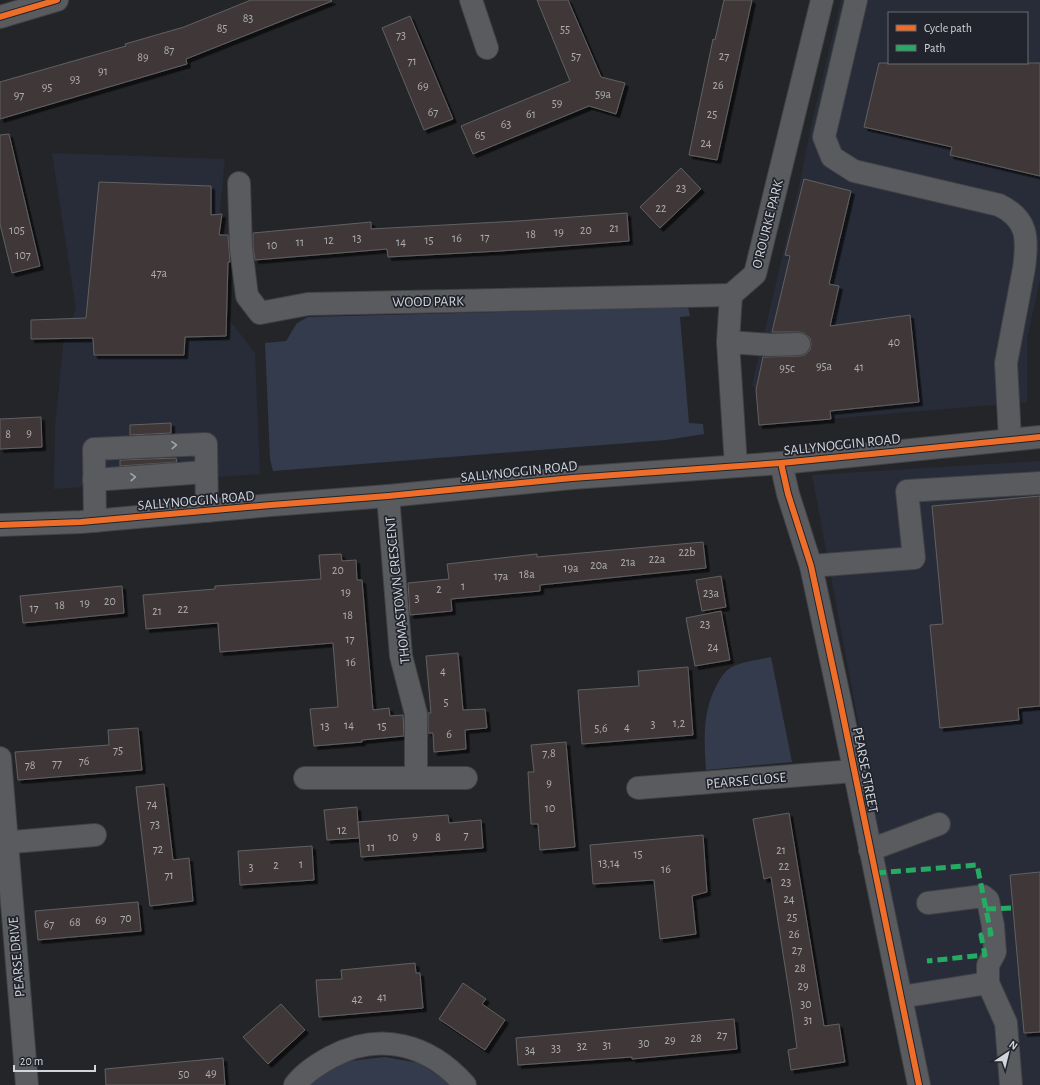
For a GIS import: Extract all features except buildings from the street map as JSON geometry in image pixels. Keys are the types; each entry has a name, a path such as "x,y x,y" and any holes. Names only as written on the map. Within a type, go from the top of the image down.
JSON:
{"street":[{"path":"0,17 57,0"},
{"path":"471,0 487,48"},
{"name":"O'ROURKE PARK","path":"731,295 755,274 822,0"},
{"path":"856,0 824,138 832,157 854,171 998,205 1014,214 1020,221 1026,237 1024,268 1006,363 1010,439"},
{"name":"WOOD PARK","path":"239,183 241,248 247,296 260,313 308,304 731,295"},
{"path":"731,295 728,342 732,432 736,466"},
{"path":"728,342 771,345 799,344"},
{"name":"SALLYNOGGIN ROAD","path":"0,525 94,521 388,496 572,478 781,463 1040,437"},
{"path":"94,521 94,449 206,444 205,472 207,511"},
{"name":"PEARSE STREET","path":"781,463 788,494 811,566 919,1085"},
{"path":"94,480 205,472"},
{"path":"811,566 914,558 907,491 1040,483"},
{"name":"THOMASTOWN CRESCENT","path":"388,496 401,656 416,714 416,778"},
{"name":"PEARSE DRIVE","path":"0,758 4,843 27,1085"},
{"name":"PEARSE CLOSE","path":"638,788 854,771"},
{"path":"306,778 466,778"},
{"path":"870,850 939,824"},
{"path":"4,843 95,835"},
{"path":"928,903 983,896 988,900 993,926 995,952 988,965 988,983 1006,1023 1011,1085"},
{"path":"901,997 988,983"},
{"path":"295,1085 309,1072 342,1051 376,1043 394,1044 414,1048 434,1058 448,1068 465,1085"}],"shaded area":[{"path":"841,0 1040,0 1040,280 1027,338 1027,402 759,425 756,390 752,385 801,177 812,121"},
{"path":"52,153 225,159 220,209 228,318 255,353 260,474 54,489 55,427 64,336 76,309"},
{"path":"688,307 690,316 680,317 689,423 703,424 704,434 666,440 273,471 270,459 265,343 286,341 297,323 308,317"},
{"path":"1040,461 1040,1085 926,1085 812,475"},
{"path":"771,657 792,762 706,770 705,725 709,704 719,681 727,670 736,665"},
{"path":"385,1057 419,1063 452,1085 310,1085 320,1076 349,1061"}],"marked path":[{"path":"876,873 977,865 991,934 981,935 985,955 927,961"},
{"path":"986,909 1013,908"}],"cycle path":[{"path":"0,17 57,0"},
{"path":"0,525 81,522 388,496 572,478 781,463 1040,437"},
{"path":"781,463 788,494 811,566 919,1085"}]}
